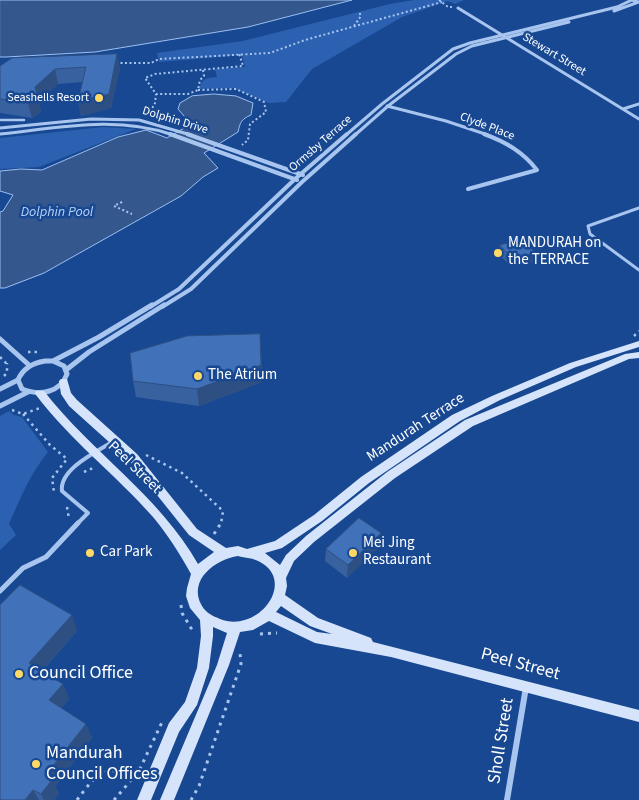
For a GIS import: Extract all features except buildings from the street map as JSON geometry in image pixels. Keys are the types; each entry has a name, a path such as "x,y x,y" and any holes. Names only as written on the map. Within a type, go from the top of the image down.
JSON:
{"main road":[{"name":"Mandurah Terrace","path":"251,552 278,545 318,518 365,480 456,418 573,365 639,344"},
{"name":"Mandurah Terrace","path":"280,577 290,558 310,539 391,475 469,423 628,356 639,355"},
{"name":"Peel Street","path":"65,376 66,394 73,403 133,457 193,532 224,553"},
{"name":"Peel Street","path":"40,393 70,430 130,484 162,519 178,539 197,573"},
{"path":"251,552 274,566 280,577 282,587 280,598 268,614 259,621 235,627 224,626 206,618 198,611 192,592 197,573 213,558 224,553 251,552"},
{"name":"Peel Street","path":"280,598 314,622 391,651"},
{"name":"Peel Street","path":"268,614 315,637 391,651 639,716"},
{"path":"144,800 174,728 190,705 204,668 207,636 206,618"},
{"path":"167,800 223,665 235,627"}],"street":[{"path":"632,0 639,2"},
{"name":"Ormsby Terrace","path":"53,361 99,337 179,289 295,179 382,104 454,49 501,35 617,7 632,0"},
{"name":"Ormsby Terrace","path":"65,376 89,352 191,289 308,176 388,106 456,54 472,46 625,8 639,2"},
{"name":"Stewart Street","path":"458,8 639,119"},
{"name":"Clyde Place","path":"382,104 473,130 511,145 534,164 537,170 468,189"},
{"path":"623,109 639,104"},
{"name":"Dolphin Drive","path":"0,128 107,118 132,119 160,125 308,176"},
{"name":"Dolphin Drive","path":"0,134 110,124 134,125 152,129 302,182"},
{"path":"0,340 29,365"},
{"path":"0,389 18,380 24,369 29,365 53,361 64,366 65,376 54,390 40,393 28,392 22,389 18,380"},
{"path":"2,404 28,392"},
{"name":"Sholl Street","path":"507,800 526,686"}],"lane":[{"path":"0,120 24,120"},
{"path":"639,208 588,226 588,230 590,234 639,270"},
{"path":"0,591 23,568 46,557 88,513 62,491 61,484 65,476 116,440"}],"path":[{"path":"439,0 448,7 458,8"},
{"path":"110,64 150,63 159,59 240,53 270,53 305,40 442,2"},
{"path":"354,27 362,16 359,12"},
{"path":"148,120 146,118 154,103 156,94 145,78 148,76 243,66 240,53"},
{"path":"198,90 200,80 204,76 203,70"},
{"path":"156,94 188,94 198,90 236,89 264,102 266,112 250,124 248,140 238,149"},
{"path":"122,202 114,206 132,214"},
{"path":"7,363 30,351 43,353"},
{"path":"0,357 7,363"},
{"path":"0,380 6,373 7,363"},
{"path":"2,404 23,414 50,445 67,459 52,477 50,484 55,494"},
{"path":"23,414 49,404"},
{"path":"65,505 69,509 69,519 66,523"},
{"path":"191,800 199,786 241,664 238,645"},
{"path":"77,800 96,775 110,770 140,772"}],"shaded area":[{"path":"414,0 464,0 455,4 448,1 402,17 312,69 286,102 269,103 233,88 199,89 205,79 217,77 215,69 245,67 242,55 159,62 157,53 243,41 390,4"},
{"path":"103,127 136,129 39,167 0,169 0,138"},
{"path":"9,411 14,415 22,417 48,452 21,496 9,524 16,535 0,550 0,416"}],"water":[{"path":"0,0 352,0 248,27 95,52 0,57"},
{"name":"Dolphin Pool","path":"214,94 236,96 253,103 251,115 245,118 239,126 238,132 204,153 218,168 203,177 181,196 44,273 5,288 0,288 0,212 3,211 13,195 0,191 0,171 42,170 118,137 146,130 167,138 191,124 178,109 180,103 192,96"}],"place":[{"name":"Seashells Resort","path":"99,98"},
{"name":"MANDURAH on the TERRACE","path":"498,253"},
{"name":"The Atrium","path":"198,376"},
{"name":"Car Park","path":"90,553"},
{"name":"Mei Jing Restaurant","path":"353,553"},
{"name":"Council Office","path":"19,674"},
{"name":"Mandurah Council Offices","path":"36,764"}]}
